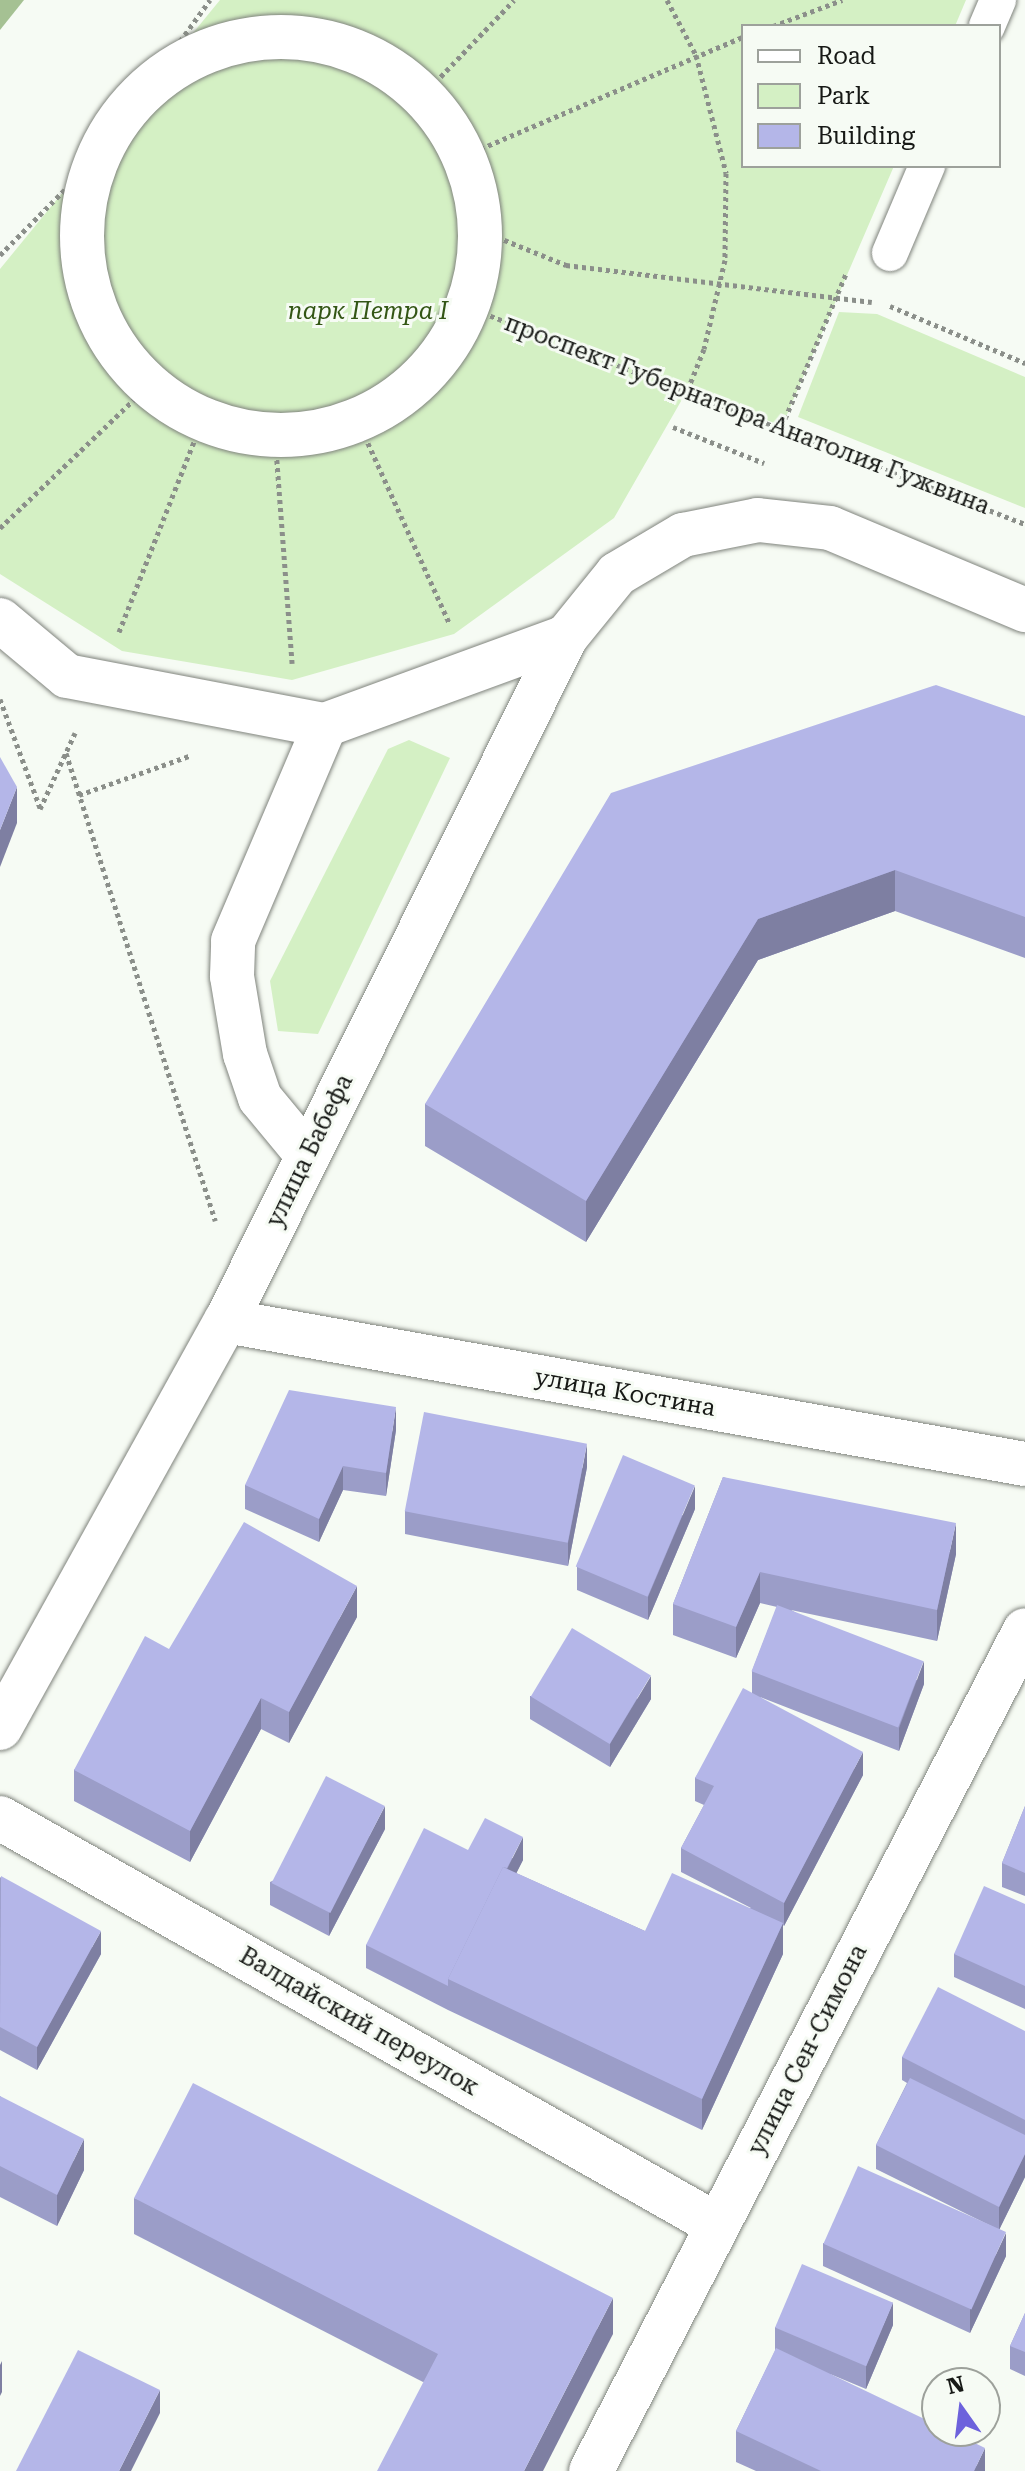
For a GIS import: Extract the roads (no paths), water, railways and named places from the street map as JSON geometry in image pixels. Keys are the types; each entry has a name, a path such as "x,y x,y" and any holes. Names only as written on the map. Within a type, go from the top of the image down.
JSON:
{"street":[{"path":"246,37 349,46 424,94 466,155 482,231 468,307 425,375 358,421 318,433 275,436 202,421 147,387 98,323 78,243 92,162 152,80 246,37"},
{"name":"улица Бабефа","path":"0,1728 232,1309 566,637 617,574 683,535 758,520 830,528 1025,610"},
{"path":"0,620 67,676 311,722 566,637"},
{"path":"308,1156 260,1098 232,976 233,941 311,722"},
{"name":"улица Костина","path":"232,1309 1025,1464"},
{"name":"улица Сен-Симона","path":"591,2471 1025,1630"},
{"name":"Валдайский переулок","path":"0,1818 717,2225"}],"lane":[{"path":"988,24 998,0"},
{"path":"890,253 926,168"}],"park label":[{"name":"парк Петра I","path":"368,312"}]}
